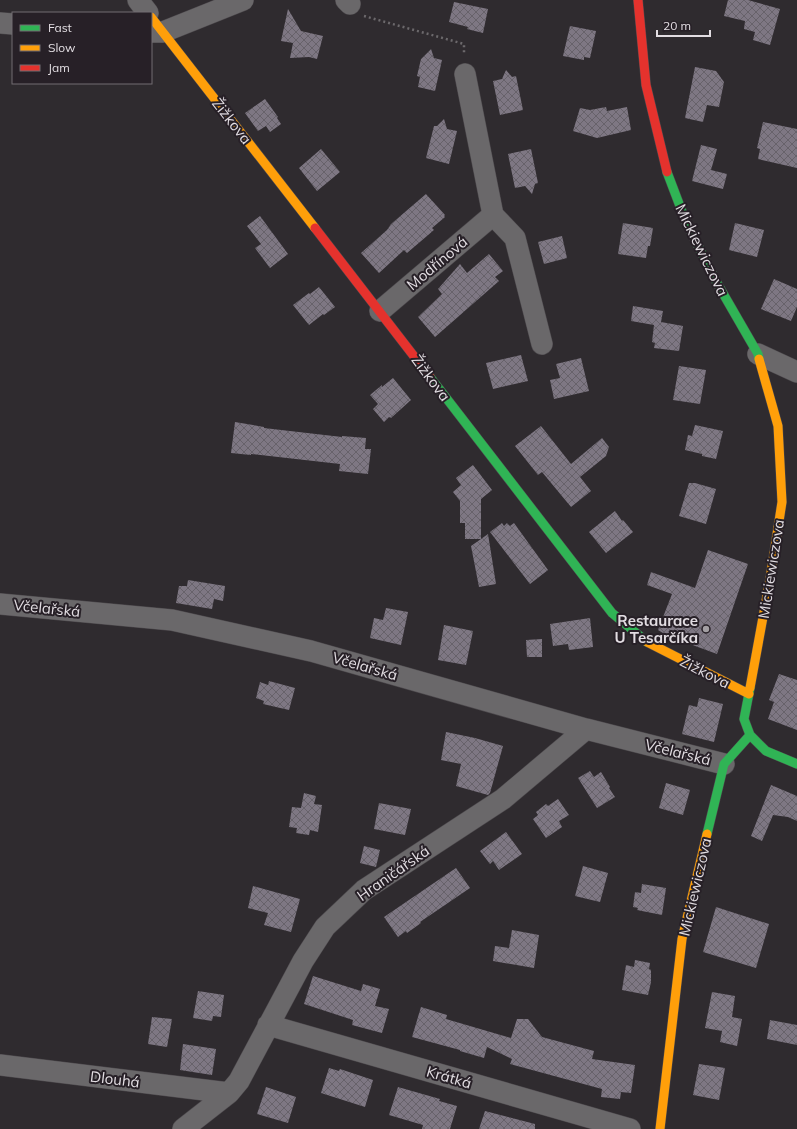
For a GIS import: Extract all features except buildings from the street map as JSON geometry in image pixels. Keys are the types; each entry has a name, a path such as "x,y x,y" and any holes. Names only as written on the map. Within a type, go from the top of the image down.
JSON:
{"street":[{"path":"138,0 147,12"},
{"path":"155,27 243,0"},
{"name":"Mickiewiczova","path":"642,5 646,85 665,167 686,222 717,283 758,354 778,426 782,502 770,579 744,720 750,736 724,764 682,939 660,1129"},
{"path":"0,23 12,24"},
{"name":"Žižkova","path":"155,27 380,312 612,613 647,642 749,694"},
{"path":"465,74 493,215 515,238 542,344"},
{"name":"Modřínová","path":"380,312 493,215"},
{"path":"758,354 797,372"},
{"name":"Včelařská","path":"0,604 172,620 311,651 586,729 724,764"},
{"name":"Hraničářská","path":"183,1129 229,1093 239,1081 303,961 326,928 364,890 503,799 586,729"},
{"path":"750,736 766,751 797,764"},
{"name":"Krátká","path":"268,1025 630,1129"},
{"name":"Dlouhá","path":"0,1065 229,1093"}],"path":[{"path":"348,2 363,16 464,44 465,74"}],"traffic: fast":[{"path":"667,172 686,222 717,283 758,354 759,359"},
{"path":"430,377 612,613 647,642"},
{"path":"750,688 744,719 750,735 766,751 797,764"},
{"path":"707,834 724,764 750,735"}],"traffic: slow":[{"path":"152,18 315,228"},
{"path":"750,688 770,579 782,502 778,426 759,359"},
{"path":"647,642 749,694"},
{"path":"660,1129 682,939 707,834"}],"traffic: jam":[{"path":"638,0 646,85 667,172"},
{"path":"315,228 430,377"}],"place":[{"name":"Restaurace U Tesarčíka","path":"706,629"}]}
